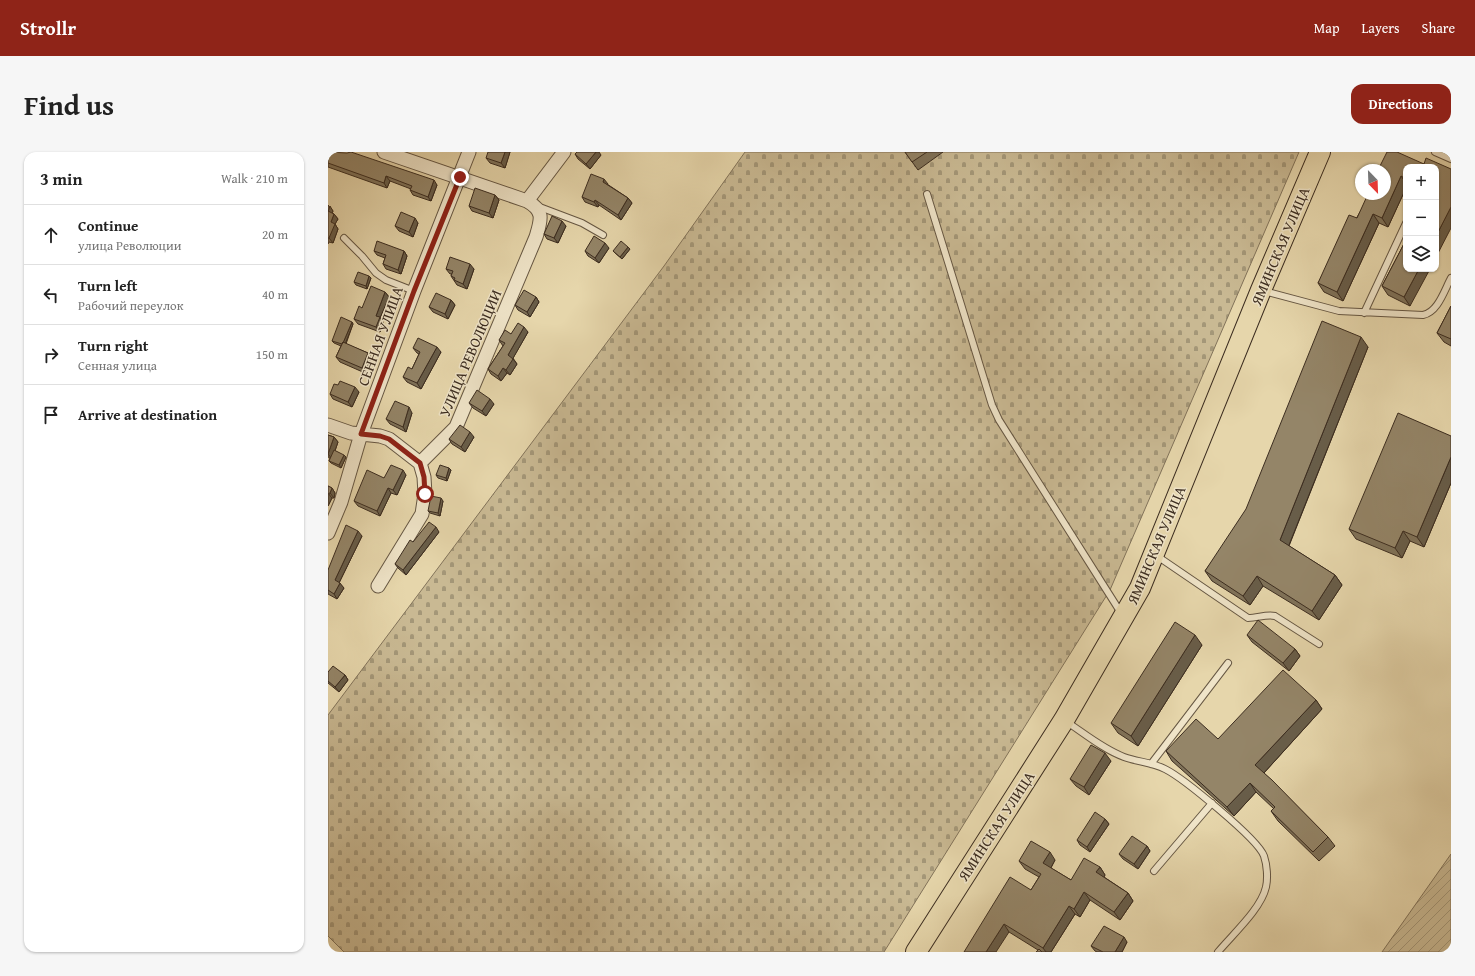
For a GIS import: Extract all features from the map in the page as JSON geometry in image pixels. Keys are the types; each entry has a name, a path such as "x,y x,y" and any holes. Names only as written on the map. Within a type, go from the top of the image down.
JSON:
{"main road":[{"name":"ЯМИНСКАЯ УЛИЦА","path":"916,952 1064,720 1140,588 1260,290 1320,152"}],"street":[{"path":"384,152 460,177 531,204 564,152"},
{"name":"СЕННАЯ УЛИЦА","path":"328,533 340,502 361,434 414,291 469,152"},
{"name":"УЛИЦА РЕВОЛЮЦИИ","path":"420,463 456,427 536,237 541,215 531,204"},
{"path":"328,425 361,434 380,436 389,439 420,463 424,477 425,494 422,514 378,586"}],"lane":[{"path":"1435,152 1451,159"},
{"path":"927,194 992,405 999,420 1124,617"},
{"path":"531,204 582,223 603,235"},
{"path":"1364,313 1403,229"},
{"path":"344,238 376,273 386,280 414,291"},
{"path":"1260,290 1325,308 1364,313 1423,315 1429,314 1434,310 1451,278"},
{"path":"1154,554 1248,618 1270,615 1275,616 1319,644"},
{"path":"1151,764 1228,663"},
{"path":"1064,720 1110,751 1125,758 1151,764 1169,771 1212,803 1257,845 1264,856 1266,869 1266,885 1262,898 1218,952"},
{"path":"1154,871 1212,803"}],"green space":[{"path":"745,152 1299,152 1110,590 884,952 344,952 328,936 328,715 664,266"},
{"path":"1451,854 1451,952 1382,952"}],"building":[{"path":"328,152 351,152 434,180 428,197 410,190 412,186 386,176 384,183 328,163"},
{"path":"488,152 505,152 501,163 486,158"},
{"path":"577,152 596,152 586,164 575,154"},
{"path":"905,152 927,152 912,162"},
{"path":"1387,152 1397,152 1424,164 1403,164 1403,177 1401,176 1391,198 1391,164 1381,164"},
{"path":"1426,158 1451,169 1451,207 1439,230 1439,164 1424,164"},
{"path":"591,174 604,179 603,182 628,198 618,215 595,200 594,202 582,197"},
{"path":"475,188 495,195 489,213 469,206"},
{"path":"1365,200 1390,200 1382,218 1373,214 1337,292 1318,283 1349,215 1357,218"},
{"path":"328,211 334,214 331,222 335,224 329,238 328,238"},
{"path":"401,212 415,218 409,232 395,226"},
{"path":"552,216 562,221 554,238 544,234"},
{"path":"594,236 605,243 595,258 585,251"},
{"path":"377,241 404,251 398,270 383,264 386,255 374,251"},
{"path":"621,241 628,247 620,257 613,251"},
{"path":"1403,246 1403,272 1417,272 1404,297 1382,286"},
{"path":"450,257 470,264 463,284 454,280 455,278 451,276 453,271 446,269"},
{"path":"358,272 369,276 366,286 354,282"},
{"path":"371,286 385,292 376,316 380,317 376,327 354,319 359,306 362,308"},
{"path":"524,290 536,297 527,312 515,305"},
{"path":"436,293 451,300 445,314 429,307"},
{"path":"1451,306 1451,339 1437,333"},
{"path":"341,317 352,322 342,344 332,341"},
{"path":"1322,321 1361,337 1280,540 1335,575 1312,611 1257,576 1243,596 1205,571 1246,509"},
{"path":"518,323 524,327 508,355 513,359 506,370 503,368 498,376 488,369 505,343 499,340 505,330 511,334"},
{"path":"418,338 437,347 417,383 403,377 408,367 412,369 420,352 413,348"},
{"path":"343,342 368,353 362,368 336,357"},
{"path":"340,381 355,387 348,402 330,394 334,384 338,385"},
{"path":"477,390 490,399 482,411 469,403"},
{"path":"395,401 409,407 403,427 386,419"},
{"path":"1398,413 1451,436 1451,457 1417,537 1403,531 1395,548 1349,529"},
{"path":"460,425 470,432 461,447 449,439"},
{"path":"328,435 334,437 328,454"},
{"path":"334,450 344,455 339,465 329,461"},
{"path":"391,465 403,470 393,490 388,488 377,511 354,501 367,470 384,478"},
{"path":"440,465 449,468 446,478 436,475"},
{"path":"328,486 332,488 328,494"},
{"path":"431,496 441,498 438,513 428,511"},
{"path":"429,522 436,527 403,570 395,564 410,540 413,542"},
{"path":"346,525 358,531 335,580 340,583 334,594 328,590 328,570"},
{"path":"1258,620 1295,649 1283,663 1247,635"},
{"path":"1175,622 1195,635 1131,736 1111,723"},
{"path":"333,666 345,675 335,687 328,681 328,672"},
{"path":"1283,670 1316,700 1255,765 1272,780 1328,837 1313,852 1271,811 1275,807 1250,783 1227,807 1166,751 1196,719 1218,739"},
{"path":"1091,745 1105,753 1084,787 1070,779"},
{"path":"1095,812 1105,819 1087,847 1077,840"},
{"path":"1132,836 1147,846 1134,864 1119,854"},
{"path":"1031,841 1050,852 1043,863 1071,880 1084,858 1100,867 1096,872 1128,893 1114,912 1084,892 1074,909 1069,906 1043,948 1004,924 986,952 964,952 1010,877 1031,890 1041,874 1019,861"},
{"path":"1104,926 1124,937 1115,952 1103,952 1091,946"}],"route":[{"path":"425,494 424,477 420,463 389,439 380,436 361,434 414,291 460,177"}]}
